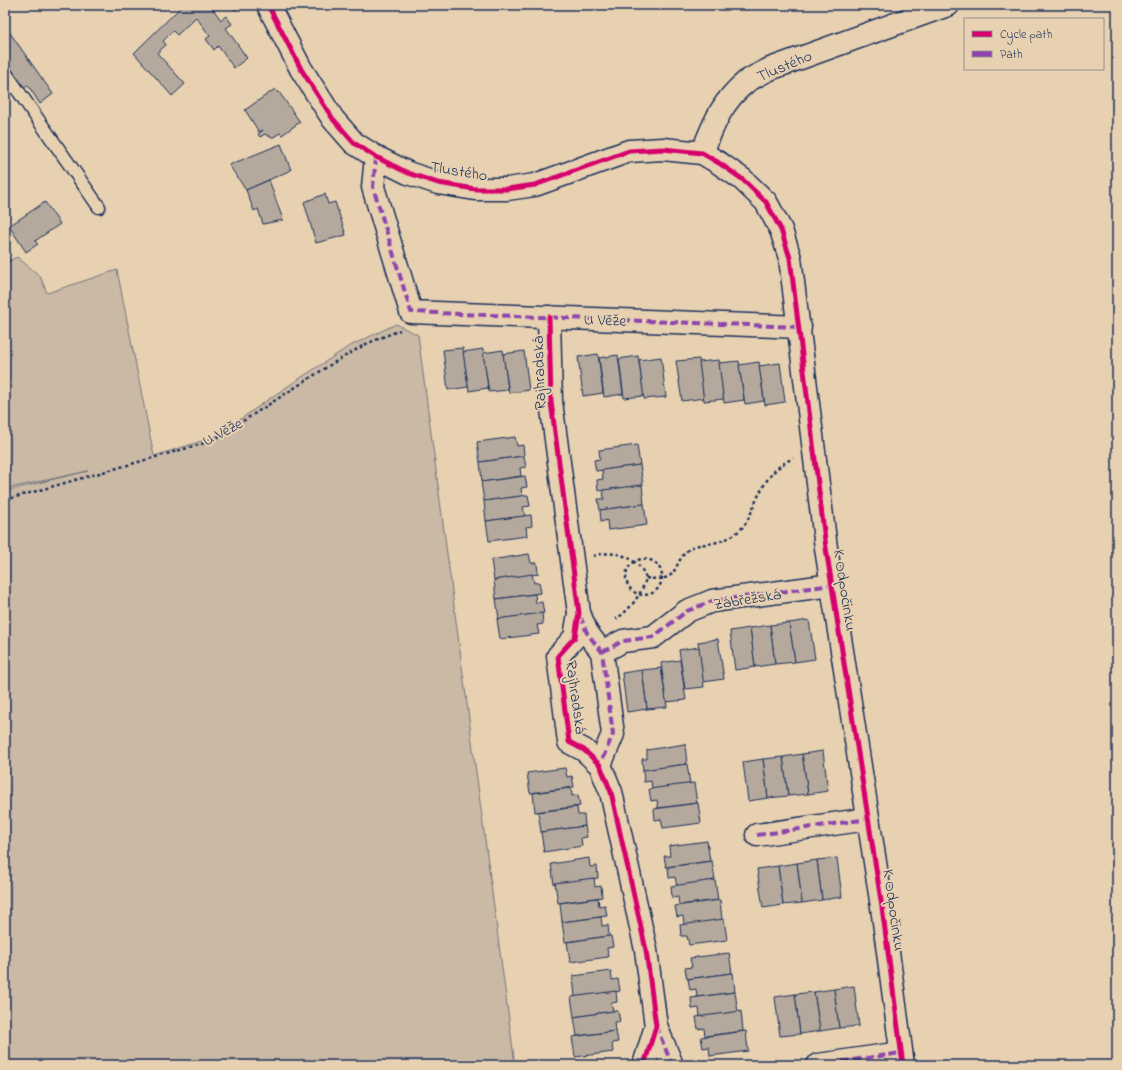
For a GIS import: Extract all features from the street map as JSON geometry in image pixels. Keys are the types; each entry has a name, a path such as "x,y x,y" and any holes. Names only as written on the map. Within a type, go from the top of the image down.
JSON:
{"street":[{"name":"Tlustého","path":"268,5 301,69 333,119 354,143 376,157 408,173 438,183 475,189 507,189 535,185 629,151 663,149 702,153 718,115 729,99 746,82 777,66 948,5"},
{"name":"K Odpočinku","path":"702,153 742,179 766,202 781,230 790,258 800,327 813,451 832,585 882,907 902,1059"},
{"path":"376,157 373,187 411,312"},
{"name":"U Věže","path":"411,312 800,327"},
{"name":"Rajhradská","path":"549,317 551,402 572,558 582,620 587,633 602,652 613,734 600,765"},
{"name":"Zábřežská","path":"602,652 623,641 653,637 687,611 712,601 832,585"},
{"name":"Rajhradská","path":"582,620 574,637 558,656 569,742 584,750 600,765 611,792 644,943 656,1026 672,1065"},
{"path":"756,835 868,819"},
{"name":"Rajhradská","path":"644,1065 656,1026"},
{"path":"818,1065 902,1059"}],"lane":[{"path":"5,72 99,207"}],"path":[{"path":"646,578 662,578 673,574 684,554 691,548 727,540 735,534 743,527 750,517 765,482 774,471 801,454 813,451"},
{"path":"572,558 585,558 609,552 620,554 639,566 646,578 639,594 623,615 609,623 582,620"},
{"path":"644,559 656,563 660,569 662,578 660,587 651,594 635,593 627,580 630,567 634,562 644,559"}],"shaded area":[{"path":"17,257 40,276 47,293 117,270 154,456 215,437 279,392 348,347 396,324 418,335 515,1065 5,1065 5,491 88,471 5,489 5,263"}],"building":[{"path":"183,5 210,5 221,20 226,16 232,24 226,28 247,58 234,68 218,46 214,50 206,39 210,36 196,17 177,35 173,31 163,41 166,45 157,53 185,84 172,96 134,53"},
{"path":"232,5 244,5 235,10"},
{"path":"5,17 10,33 53,94 40,104 28,85 24,88 5,60"},
{"path":"275,89 278,93 279,92 300,122 282,135 280,133 272,138 265,134 260,137 258,134 263,130 259,132 245,110"},
{"path":"5,140 9,147 5,150"},
{"path":"281,144 291,170 246,190 229,165"},
{"path":"269,180 283,220 263,224 258,209 254,211 246,190"},
{"path":"325,194 328,204 335,202 346,235 316,243 304,202"},
{"path":"45,202 60,224 35,241 38,244 26,252 9,226"},
{"path":"5,252 10,261 5,263"},
{"path":"463,348 468,387 448,390 443,350"},
{"path":"483,349 488,388 469,391 463,352"},
{"path":"503,350 508,390 489,392 483,353"},
{"path":"524,351 529,390 509,393 503,354"},
{"path":"598,354 603,393 583,396 578,357"},
{"path":"618,355 623,394 604,397 599,358"},
{"path":"638,356 644,396 624,398 619,359"},
{"path":"661,357 666,397 644,399 639,360"},
{"path":"699,359 704,398 682,401 676,361"},
{"path":"719,360 724,399 704,401 699,362"},
{"path":"739,361 744,400 724,403 719,363"},
{"path":"759,362 764,401 745,404 739,365"},
{"path":"780,363 785,402 765,405 759,366"},
{"path":"515,437 517,446 523,445 524,456 480,462 477,442"},
{"path":"637,445 640,465 596,471 594,460 600,459 599,450"},
{"path":"524,456 526,467 520,468 521,476 482,482 480,462"},
{"path":"640,465 643,485 598,491 597,480 603,479 602,470"},
{"path":"525,476 527,487 521,488 522,496 484,501 481,482"},
{"path":"642,485 644,504 600,510 598,499 604,499 603,490"},
{"path":"528,495 530,506 523,507 525,516 486,521 484,501"},
{"path":"644,504 647,525 608,530 607,520 601,522 600,510"},
{"path":"531,515 532,526 526,527 527,536 489,541 486,521"},
{"path":"529,554 531,563 537,563 538,574 494,580 491,560"},
{"path":"532,574 534,583 539,582 541,593 496,599 494,580"},
{"path":"535,594 536,603 542,602 544,613 499,619 496,599"},
{"path":"542,613 543,624 537,625 539,634 500,639 497,619"},
{"path":"809,620 815,659 795,662 789,623"},
{"path":"789,623 795,662 775,664 770,625"},
{"path":"770,625 775,664 755,667 750,628"},
{"path":"750,628 755,667 735,670 730,631"},
{"path":"718,639 724,679 703,682 698,642"},
{"path":"699,647 704,687 685,689 679,650"},
{"path":"680,660 686,700 666,702 661,663"},
{"path":"661,668 667,707 647,709 642,670"},
{"path":"642,670 647,709 627,712 622,673"},
{"path":"685,744 687,764 643,770 642,759 647,759 647,750"},
{"path":"823,751 828,791 808,794 802,754"},
{"path":"802,754 808,794 788,796 783,757"},
{"path":"783,757 788,796 768,798 763,759"},
{"path":"763,759 768,798 748,801 743,762"},
{"path":"687,764 690,784 652,789 651,781 644,782 643,770"},
{"path":"565,768 567,777 572,776 574,787 530,793 527,773"},
{"path":"694,783 697,803 658,808 657,800 651,801 649,789"},
{"path":"571,788 572,796 578,795 580,806 535,812 533,793"},
{"path":"698,803 701,823 663,828 661,819 655,820 654,809"},
{"path":"577,807 578,815 584,815 585,826 541,832 538,812"},
{"path":"585,826 587,837 581,838 582,846 544,852 541,832"},
{"path":"707,841 710,861 666,867 664,856 670,856 669,846"},
{"path":"589,858 590,867 597,866 598,878 554,884 551,864"},
{"path":"837,858 842,897 822,900 817,860"},
{"path":"817,860 822,900 802,903 797,863"},
{"path":"712,861 715,880 677,886 675,877 669,878 668,867"},
{"path":"797,863 802,903 783,905 778,866"},
{"path":"778,866 783,905 763,908 757,869"},
{"path":"594,878 595,887 601,886 602,897 558,903 555,883"},
{"path":"715,880 718,900 679,905 678,897 672,898 671,886"},
{"path":"598,898 599,906 605,905 607,916 562,922 560,903"},
{"path":"720,900 722,920 684,925 683,916 677,917 675,906"},
{"path":"601,917 602,926 608,925 609,936 565,942 562,922"},
{"path":"724,919 727,940 689,945 687,936 681,936 680,925"},
{"path":"611,936 613,947 607,948 608,957 570,962 567,942"},
{"path":"729,953 732,973 687,979 685,968 692,967 690,958"},
{"path":"611,971 612,980 618,979 620,991 575,997 573,976"},
{"path":"733,973 735,992 697,997 696,989 690,990 688,979"},
{"path":"854,986 859,1026 839,1028 834,989"},
{"path":"834,989 839,1028 820,1031 814,992"},
{"path":"616,991 617,1002 611,1003 613,1011 574,1017 571,997"},
{"path":"735,992 738,1012 700,1017 699,1008 692,1009 691,998"},
{"path":"814,992 820,1031 800,1034 795,994"},
{"path":"795,994 800,1034 780,1036 775,997"},
{"path":"618,1011 620,1022 614,1022 615,1031 577,1036 574,1017"},
{"path":"741,1011 743,1031 705,1036 704,1028 698,1029 696,1017"},
{"path":"616,1031 618,1042 612,1043 613,1052 575,1057 572,1037"},
{"path":"746,1031 748,1051 710,1056 709,1047 703,1048 701,1037"}],"marked path":[{"path":"376,157 373,187 411,312 800,327"},
{"path":"602,652 623,641 653,637 687,611 712,601 832,585"},
{"path":"580,616 587,633 602,652 613,734 600,765"},
{"path":"757,835 868,819"},
{"path":"656,1026 672,1065"},
{"path":"818,1065 901,1053"}],"cycle path":[{"path":"268,5 301,69 333,119 354,143 376,157 408,173 438,183 475,189 507,189 535,185 629,151 663,149 702,153 742,179 766,202 781,230 790,258 826,548 882,907 903,1065"},
{"path":"549,317 551,402 579,613 575,637 558,656 569,742 584,750 600,765 611,792 646,950 656,1026 644,1065"}]}
